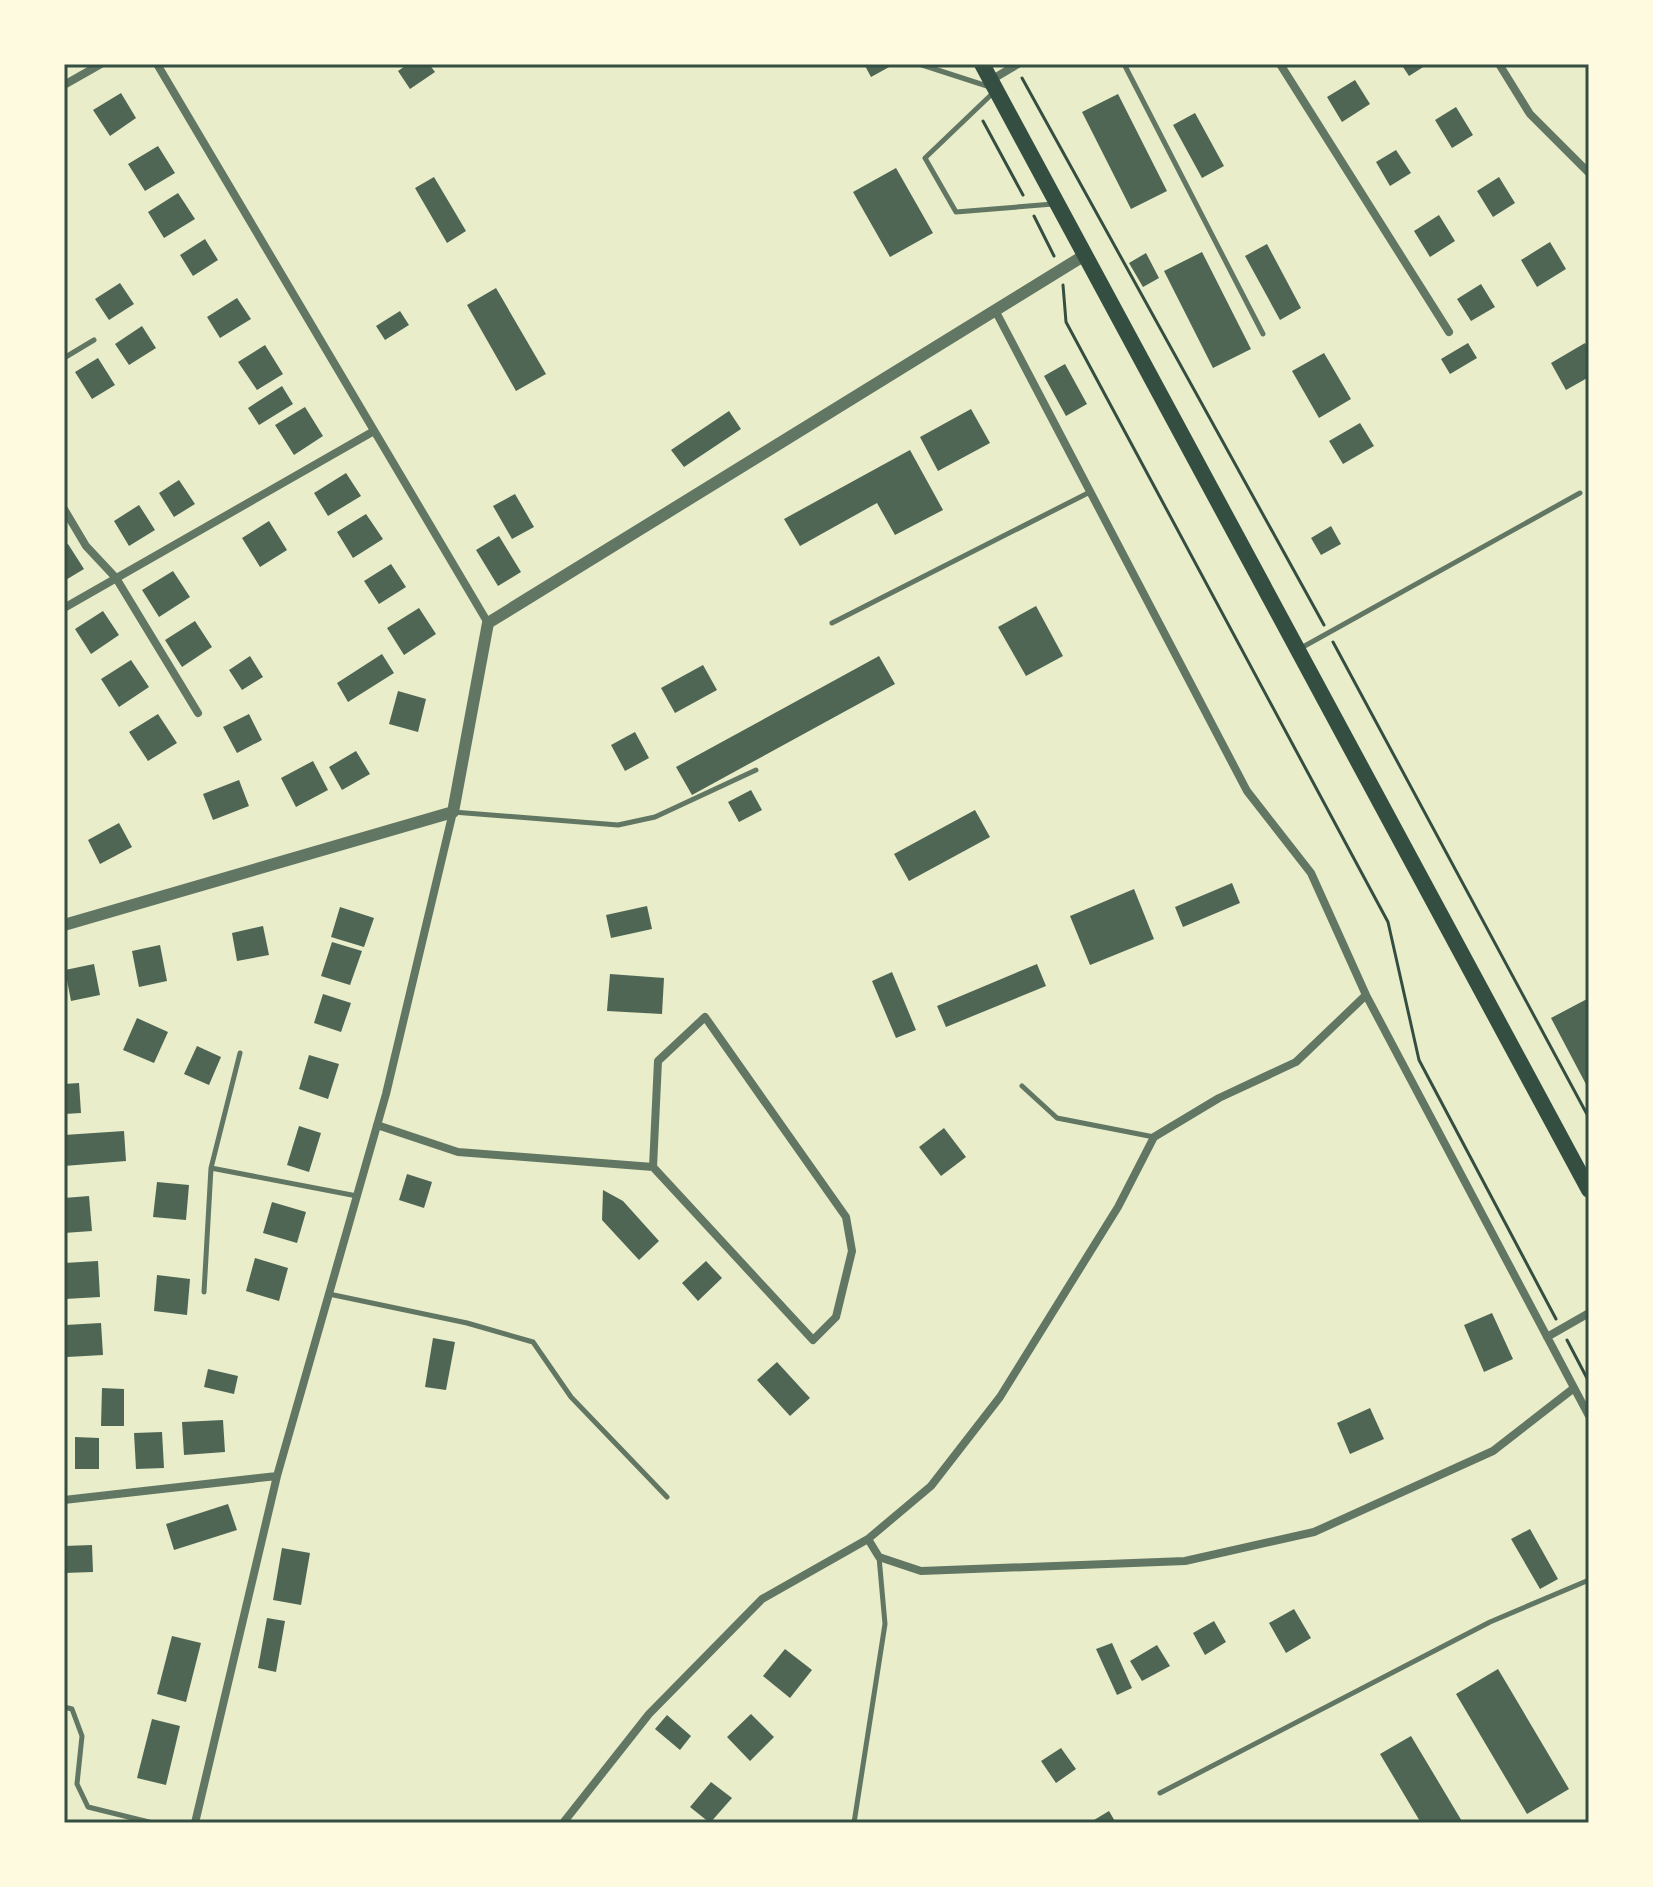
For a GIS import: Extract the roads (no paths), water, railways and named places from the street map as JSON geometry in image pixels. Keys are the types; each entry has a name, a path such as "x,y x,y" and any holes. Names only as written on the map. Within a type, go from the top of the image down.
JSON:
{"highway":[{"path":"982,64 1589,1190"}],"street":[{"path":"64,85 101,64"},
{"path":"157,64 488,623 453,812 377,1125 277,1476 195,1823"},
{"path":"1280,64 1449,332"},
{"path":"1499,64 1530,114 1589,173"},
{"path":"994,85 1017,65"},
{"path":"488,623 1085,255"},
{"path":"996,312 1247,791 1311,873 1366,995 1589,1416"},
{"path":"64,608 374,431"},
{"path":"64,509 86,546 116,578 198,713"},
{"path":"64,925 453,812"},
{"path":"563,1823 649,1714 762,1599 868,1539 931,1486 1000,1397 1118,1207 1154,1137 1219,1098 1296,1062 1366,995"},
{"path":"377,1125 458,1152 653,1167 813,1340 836,1317 852,1251 846,1217 705,1017 658,1061 653,1167"},
{"path":"1547,1337 1589,1313"},
{"path":"868,1539 879,1557 921,1571 1185,1561 1314,1532 1493,1451 1574,1388"},
{"path":"64,1500 277,1476"}],"lane":[{"path":"919,64 994,85 977,110 925,158 956,212 1029,208 1058,203"},
{"path":"1124,64 1263,334"},
{"path":"64,358 94,340"},
{"path":"832,623 1090,492"},
{"path":"1296,650 1580,493"},
{"path":"453,812 618,825 655,817 756,770"},
{"path":"204,1292 211,1168 240,1053"},
{"path":"1022,1086 1057,1118 1154,1137"},
{"path":"211,1168 357,1196"},
{"path":"329,1294 467,1323 533,1342 571,1397 667,1497"},
{"path":"854,1823 885,1624 879,1557"},
{"path":"1160,1793 1490,1622 1589,1580"},
{"path":"64,1707 72,1709 82,1736 77,1784 88,1807 153,1823"}]}
